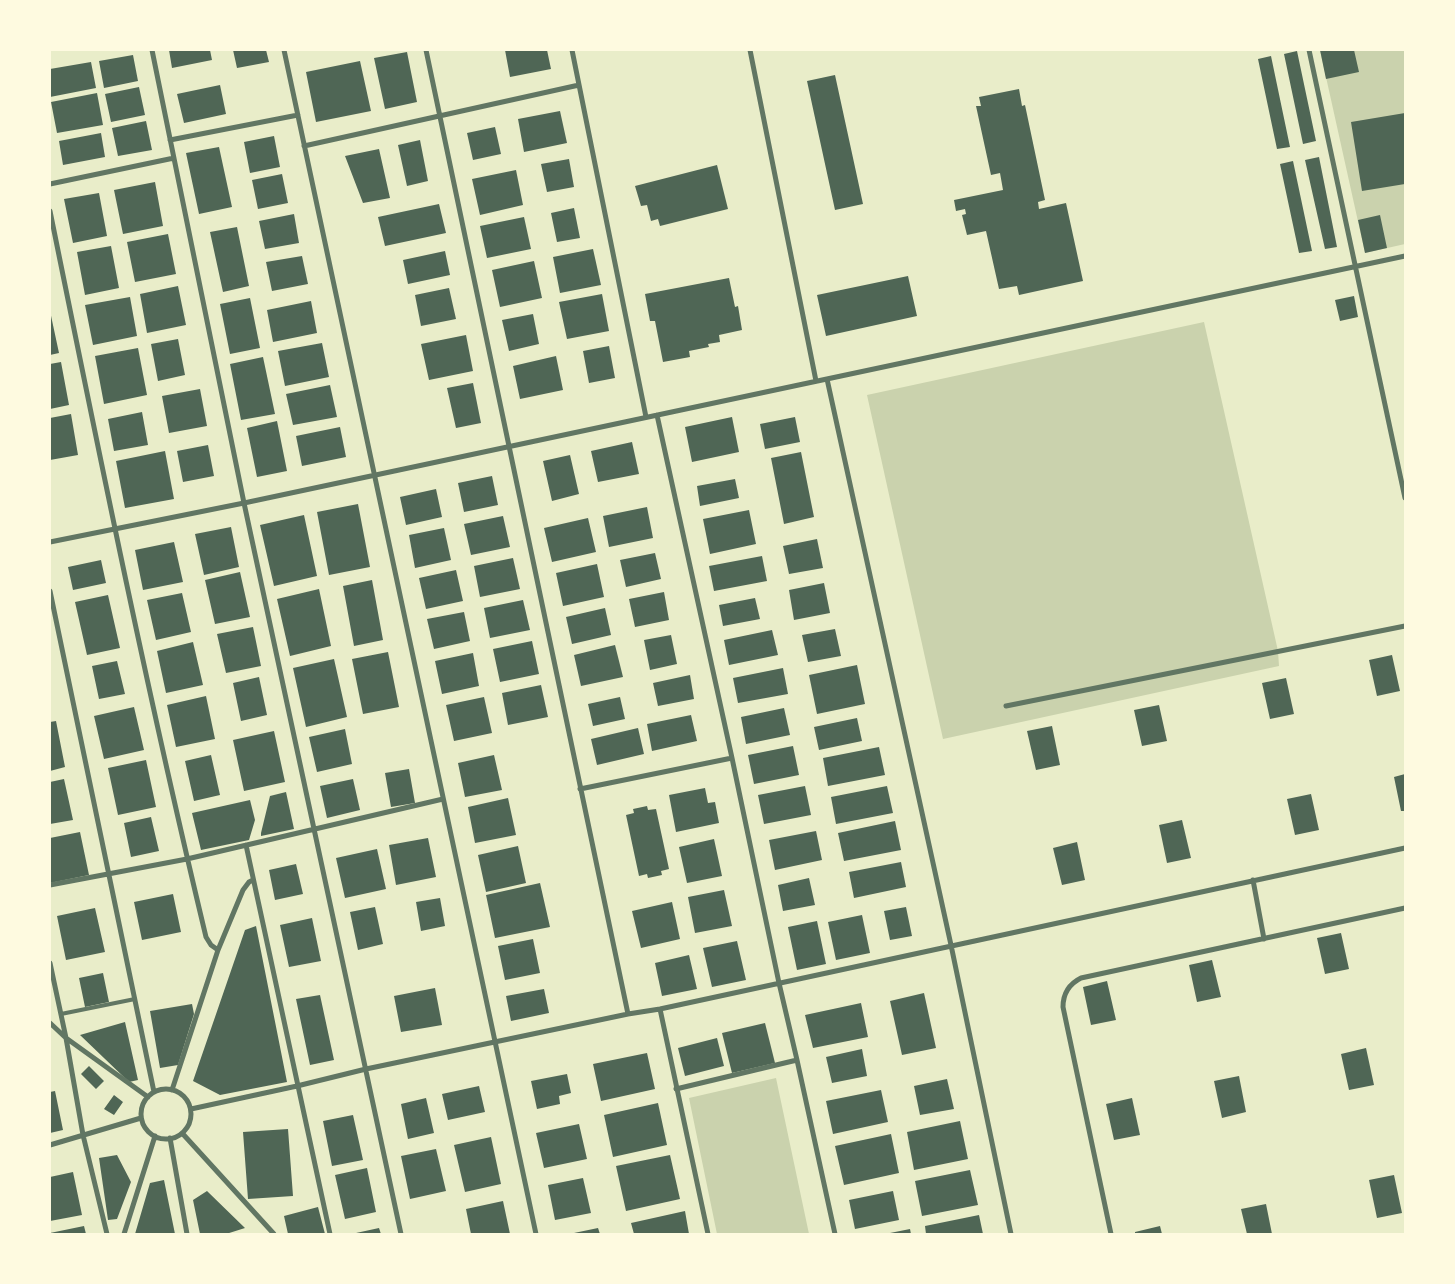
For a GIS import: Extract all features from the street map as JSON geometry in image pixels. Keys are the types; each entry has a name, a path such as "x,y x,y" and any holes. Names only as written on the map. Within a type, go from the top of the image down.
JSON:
{"street":[{"path":"152,50 244,503 401,1234"},
{"path":"284,50 536,1234"},
{"path":"426,50 628,1014"},
{"path":"572,50 646,417"},
{"path":"750,50 816,381"},
{"path":"1309,50 1405,498"},
{"path":"304,146 579,85"},
{"path":"170,140 298,115"},
{"path":"50,184 174,158"},
{"path":"50,211 114,529 187,859 206,937 211,945 218,950"},
{"path":"50,542 244,503 1405,256"},
{"path":"826,379 951,945 1011,1234"},
{"path":"657,415 732,758 778,983 835,1234"},
{"path":"50,591 154,1092"},
{"path":"1006,706 1405,626"},
{"path":"580,788 732,758"},
{"path":"50,885 187,859 443,799"},
{"path":"246,846 330,1234"},
{"path":"190,1109 366,1069 660,1009 1405,848"},
{"path":"172,1090 218,950 243,890 253,880"},
{"path":"1254,880 1264,938"},
{"path":"1111,1234 1063,1007 1067,989 1081,978 1405,908"},
{"path":"50,962 83,1135 107,1234"},
{"path":"660,1009 708,1234"},
{"path":"50,1023 66,1038 148,1097"},
{"path":"676,1090 797,1060"},
{"path":"172,1090 184,1097 190,1109 191,1118 188,1126 182,1133 170,1138 155,1136 144,1126 141,1110 148,1097 154,1092 172,1090"},
{"path":"50,1145 142,1118"},
{"path":"182,1133 271,1233"},
{"path":"124,1234 155,1136"},
{"path":"170,1138 187,1234"}],"lane":[{"path":"61,1014 135,999"}],"green space":[{"path":"1320,50 1405,50 1405,244 1365,253"},
{"path":"1204,322 1278,651 1279,666 943,739 867,395"},
{"path":"776,1078 809,1234 717,1234 689,1098"}],"building":[{"path":"169,50 210,50 212,60 172,68"},
{"path":"233,50 266,50 269,62 237,68"},
{"path":"505,50 547,50 551,69 510,77"},
{"path":"1320,50 1354,50 1359,72 1326,79"},
{"path":"1297,51 1316,141 1303,144 1284,54"},
{"path":"407,52 417,102 385,109 374,58"},
{"path":"133,55 138,81 104,88 99,61"},
{"path":"1271,56 1290,147 1277,149 1258,59"},
{"path":"360,61 371,111 316,122 306,72"},
{"path":"91,62 96,88 50,97 50,69"},
{"path":"835,75 863,204 835,210 807,81"},
{"path":"220,85 226,114 184,123 177,94"},
{"path":"139,87 145,115 111,122 105,94"},
{"path":"1019,89 1022,106 1025,105 1045,200 1038,202 1039,209 1066,203 1083,281 1019,295 1017,286 999,289 986,231 967,235 962,215 966,214 965,209 956,211 954,200 1003,190 1000,173 991,175 976,106 981,106 979,97"},
{"path":"97,93 103,125 57,133 51,102"},
{"path":"560,111 567,143 524,152 518,119"},
{"path":"1405,113 1405,184 1362,191 1351,122"},
{"path":"146,121 152,150 118,156 112,128"},
{"path":"495,127 501,154 473,160 467,133"},
{"path":"101,133 105,157 63,165 59,141"},
{"path":"274,136 280,167 250,173 244,142"},
{"path":"420,140 428,181 407,186 398,145"},
{"path":"219,147 232,207 199,214 186,153"},
{"path":"379,149 390,198 363,203 345,156"},
{"path":"1319,157 1337,247 1325,249 1305,160"},
{"path":"569,159 574,187 547,192 541,164"},
{"path":"1293,161 1312,251 1299,253 1280,164"},
{"path":"717,165 728,209 660,226 658,219 651,221 647,205 641,206 635,186"},
{"path":"516,170 523,205 480,215 472,179"},
{"path":"282,174 288,203 258,209 252,180"},
{"path":"155,182 163,226 123,234 114,190"},
{"path":"99,193 107,236 73,243 64,199"},
{"path":"439,204 446,233 385,246 378,217"},
{"path":"574,208 580,238 557,242 551,213"},
{"path":"294,214 299,243 265,249 259,221"},
{"path":"1380,215 1387,248 1365,253 1358,220"},
{"path":"524,217 531,249 487,258 480,226"},
{"path":"237,227 249,286 223,292 210,232"},
{"path":"168,234 176,274 135,282 127,242"},
{"path":"111,246 119,288 85,295 77,252"},
{"path":"593,249 601,285 560,293 553,257"},
{"path":"445,251 450,275 408,284 403,260"},
{"path":"302,256 308,284 272,291 266,262"},
{"path":"534,261 542,298 500,307 492,270"},
{"path":"908,276 917,316 826,336 817,295"},
{"path":"729,278 735,307 738,306 742,330 719,335 720,342 708,344 709,347 689,351 690,357 663,362 655,321 650,321 645,294"},
{"path":"178,286 186,325 147,333 140,294"},
{"path":"449,288 456,319 421,326 415,295"},
{"path":"602,294 609,331 567,339 559,302"},
{"path":"1354,296 1358,317 1340,321 1335,300"},
{"path":"130,297 137,336 93,345 85,305"},
{"path":"250,298 260,348 230,354 220,304"},
{"path":"311,301 317,333 273,342 267,310"},
{"path":"50,311 59,353 50,355"},
{"path":"533,314 539,344 509,351 502,320"},
{"path":"466,335 473,371 429,380 421,344"},
{"path":"178,339 185,375 158,381 151,344"},
{"path":"322,343 329,377 285,386 278,351"},
{"path":"609,346 615,378 589,383 583,351"},
{"path":"138,348 147,395 104,404 95,356"},
{"path":"556,356 563,390 520,399 513,366"},
{"path":"263,357 275,414 241,420 230,364"},
{"path":"61,362 69,405 50,409 50,364"},
{"path":"473,383 481,423 456,428 447,388"},
{"path":"330,385 337,417 293,425 286,394"},
{"path":"200,389 207,426 169,433 162,396"},
{"path":"142,412 148,445 114,451 108,419"},
{"path":"71,414 78,455 50,460 50,418"},
{"path":"732,417 739,452 692,462 685,427"},
{"path":"795,417 800,442 765,449 760,424"},
{"path":"277,421 287,471 257,477 247,428"},
{"path":"340,427 346,457 302,466 296,436"},
{"path":"632,442 639,474 598,482 591,451"},
{"path":"208,445 214,476 183,482 177,451"},
{"path":"165,451 174,499 125,508 116,461"},
{"path":"801,452 814,517 784,524 771,458"},
{"path":"570,455 579,494 552,501 543,461"},
{"path":"492,476 498,505 464,512 458,483"},
{"path":"735,479 739,498 700,506 697,486"},
{"path":"436,489 442,517 406,525 400,497"},
{"path":"358,504 370,567 329,575 317,512"},
{"path":"647,507 653,538 609,547 603,516"},
{"path":"749,510 756,544 710,554 703,519"},
{"path":"304,515 317,576 274,586 260,525"},
{"path":"503,516 510,547 471,555 464,524"},
{"path":"588,518 596,552 552,562 544,528"},
{"path":"231,527 239,567 204,575 195,534"},
{"path":"444,528 451,560 415,568 409,535"},
{"path":"817,539 823,568 789,574 783,546"},
{"path":"174,542 183,582 143,590 135,550"},
{"path":"655,553 661,579 626,587 620,560"},
{"path":"762,556 767,581 714,591 709,566"},
{"path":"513,558 520,589 480,597 474,566"},
{"path":"101,560 106,583 73,590 68,567"},
{"path":"597,564 604,597 563,606 556,573"},
{"path":"456,570 463,601 426,609 419,578"},
{"path":"240,572 250,617 215,624 205,580"},
{"path":"372,580 383,640 354,646 343,586"},
{"path":"824,583 830,613 794,620 789,590"},
{"path":"319,589 331,646 290,656 277,599"},
{"path":"664,592 669,620 635,627 629,599"},
{"path":"182,593 191,632 156,640 147,600"},
{"path":"108,595 120,648 87,655 75,602"},
{"path":"755,598 760,619 723,626 719,605"},
{"path":"523,600 530,630 490,638 484,608"},
{"path":"605,608 611,635 572,644 566,617"},
{"path":"464,612 470,641 434,649 427,619"},
{"path":"253,627 261,666 226,673 217,634"},
{"path":"835,629 841,656 808,662 802,635"},
{"path":"772,630 778,655 729,665 724,640"},
{"path":"671,635 677,664 650,670 644,640"},
{"path":"532,641 539,674 500,682 493,649"},
{"path":"193,642 203,685 166,693 157,651"},
{"path":"615,645 623,677 581,686 574,655"},
{"path":"388,652 399,707 363,714 352,659"},
{"path":"473,653 479,686 442,694 435,661"},
{"path":"1392,655 1400,691 1377,696 1369,660"},
{"path":"334,659 347,717 306,727 293,668"},
{"path":"117,661 125,694 99,699 92,666"},
{"path":"857,665 865,704 817,714 809,675"},
{"path":"783,668 788,694 738,703 733,678"},
{"path":"690,675 694,699 658,706 653,683"},
{"path":"259,677 267,715 241,721 233,683"},
{"path":"1286,678 1294,714 1270,719 1262,683"},
{"path":"541,685 548,717 508,725 502,693"},
{"path":"206,696 215,739 176,747 167,705"},
{"path":"484,697 492,733 454,741 446,705"},
{"path":"620,697 625,719 593,726 588,704"},
{"path":"1159,705 1167,741 1142,746 1134,710"},
{"path":"134,707 144,750 104,759 94,716"},
{"path":"784,708 790,735 746,744 741,717"},
{"path":"691,715 697,741 652,751 647,724"},
{"path":"857,718 862,741 819,750 814,727"},
{"path":"56,721 65,767 50,771 50,722"},
{"path":"1052,726 1060,765 1036,770 1027,731"},
{"path":"638,728 644,754 597,765 591,739"},
{"path":"345,729 352,764 317,772 309,737"},
{"path":"274,731 285,782 244,791 233,740"},
{"path":"793,746 799,775 754,784 748,755"},
{"path":"879,747 885,775 828,786 823,758"},
{"path":"211,755 220,795 194,801 185,761"},
{"path":"494,755 502,790 465,797 458,763"},
{"path":"146,760 156,807 118,815 108,768"},
{"path":"409,769 415,803 391,807 385,773"},
{"path":"1405,774 1405,811 1401,811 1394,777"},
{"path":"64,779 73,820 50,824 50,782"},
{"path":"353,779 360,810 327,818 320,786"},
{"path":"805,786 811,815 764,824 758,795"},
{"path":"887,786 893,813 836,824 831,797"},
{"path":"705,788 708,803 715,802 719,823 676,832 669,795"},
{"path":"286,792 294,829 261,836 270,796"},
{"path":"1311,794 1319,830 1295,835 1287,799"},
{"path":"508,798 516,835 475,843 468,807"},
{"path":"250,800 255,820 249,840 201,850 192,813"},
{"path":"647,806 648,810 656,809 669,869 661,871 662,875 648,878 647,874 639,876 626,815 634,813 633,809"},
{"path":"151,817 159,851 131,857 124,823"},
{"path":"1182,820 1191,858 1167,863 1159,825"},
{"path":"895,821 901,850 844,861 838,833"},
{"path":"816,831 822,860 775,870 769,840"},
{"path":"80,832 89,875 50,883 50,838"},
{"path":"428,838 436,877 396,885 389,845"},
{"path":"714,839 722,876 687,883 679,847"},
{"path":"1077,842 1085,880 1062,885 1053,848"},
{"path":"518,846 526,883 486,892 478,855"},
{"path":"377,849 386,889 345,898 336,858"},
{"path":"901,862 906,887 854,898 849,872"},
{"path":"296,864 303,894 275,900 269,870"},
{"path":"809,878 815,905 783,911 778,885"},
{"path":"540,883 550,927 495,938 486,895"},
{"path":"724,890 732,926 695,933 688,897"},
{"path":"173,894 181,932 142,940 134,902"},
{"path":"440,898 445,926 421,931 416,902"},
{"path":"672,902 680,939 641,948 632,911"},
{"path":"375,907 383,944 358,950 350,912"},
{"path":"906,907 912,936 890,940 884,911"},
{"path":"95,908 105,952 66,960 57,916"},
{"path":"862,915 870,953 836,960 828,922"},
{"path":"312,918 321,961 289,967 280,925"},
{"path":"817,921 826,964 797,970 788,927"},
{"path":"256,926 287,1082 220,1095 193,1081 245,930"},
{"path":"1341,933 1349,969 1325,974 1317,938"},
{"path":"533,939 540,973 505,980 498,946"},
{"path":"737,941 746,980 712,987 703,948"},
{"path":"689,955 697,989 662,996 655,963"},
{"path":"1212,960 1221,997 1197,1002 1189,965"},
{"path":"103,973 109,1002 85,1007 79,978"},
{"path":"1107,981 1116,1020 1091,1025 1083,987"},
{"path":"435,988 442,1025 401,1032 394,996"},
{"path":"544,989 549,1013 511,1021 506,996"},
{"path":"924,993 936,1048 902,1055 890,1001"},
{"path":"320,995 334,1060 310,1065 296,999"},
{"path":"861,1003 868,1037 813,1048 805,1015"},
{"path":"192,1004 194,1014 178,1065 160,1068 150,1011"},
{"path":"125,1022 138,1080 129,1082 80,1035"},
{"path":"765,1023 775,1063 732,1073 722,1033"},
{"path":"717,1038 724,1066 685,1076 678,1048"},
{"path":"1366,1048 1374,1085 1349,1090 1341,1054"},
{"path":"862,1049 867,1076 832,1083 826,1057"},
{"path":"647,1053 655,1089 601,1101 593,1064"},
{"path":"89,1066 104,1081 96,1089 81,1074"},
{"path":"567,1074 571,1093 559,1096 560,1104 537,1109 531,1081"},
{"path":"1239,1076 1246,1112 1222,1118 1214,1081"},
{"path":"947,1079 954,1109 920,1115 914,1086"},
{"path":"479,1086 485,1112 448,1120 442,1094"},
{"path":"881,1090 888,1122 833,1134 826,1101"},
{"path":"55,1091 63,1130 50,1133 50,1092"},
{"path":"114,1095 123,1102 114,1115 104,1109"},
{"path":"426,1098 434,1133 408,1139 401,1104"},
{"path":"1132,1098 1140,1135 1114,1140 1106,1104"},
{"path":"658,1103 667,1145 613,1157 604,1115"},
{"path":"353,1115 363,1160 332,1166 323,1121"},
{"path":"960,1121 968,1159 914,1170 907,1132"},
{"path":"579,1124 587,1159 544,1168 536,1133"},
{"path":"288,1129 293,1196 248,1199 243,1132"},
{"path":"891,1134 899,1173 844,1185 835,1146"},
{"path":"491,1137 501,1184 465,1192 454,1145"},
{"path":"436,1149 446,1191 410,1199 401,1156"},
{"path":"117,1155 131,1182 117,1219 108,1220 99,1158"},
{"path":"670,1155 680,1199 626,1211 616,1166"},
{"path":"367,1168 376,1212 345,1219 335,1175"},
{"path":"970,1170 978,1205 922,1216 915,1181"},
{"path":"73,1172 82,1215 50,1221 50,1177"},
{"path":"1394,1175 1402,1213 1377,1218 1369,1180"},
{"path":"583,1178 591,1213 555,1220 548,1185"},
{"path":"164,1180 175,1234 135,1234 150,1183"},
{"path":"207,1191 245,1228 226,1234 200,1234 193,1200"},
{"path":"893,1191 899,1220 855,1229 849,1200"},
{"path":"503,1201 510,1234 471,1234 466,1209"},
{"path":"1266,1204 1272,1234 1247,1234 1241,1209"},
{"path":"318,1207 325,1234 288,1234 284,1216"},
{"path":"685,1211 689,1234 634,1234 631,1223"},
{"path":"979,1215 983,1234 926,1234 925,1226"},
{"path":"84,1226 86,1234 50,1234 50,1233"},
{"path":"1160,1226 1162,1234 1135,1234 1135,1232"},
{"path":"379,1228 381,1234 356,1234 356,1233"},
{"path":"598,1228 600,1234 574,1234 574,1233"},
{"path":"910,1229 911,1234 890,1234 890,1233"}]}
